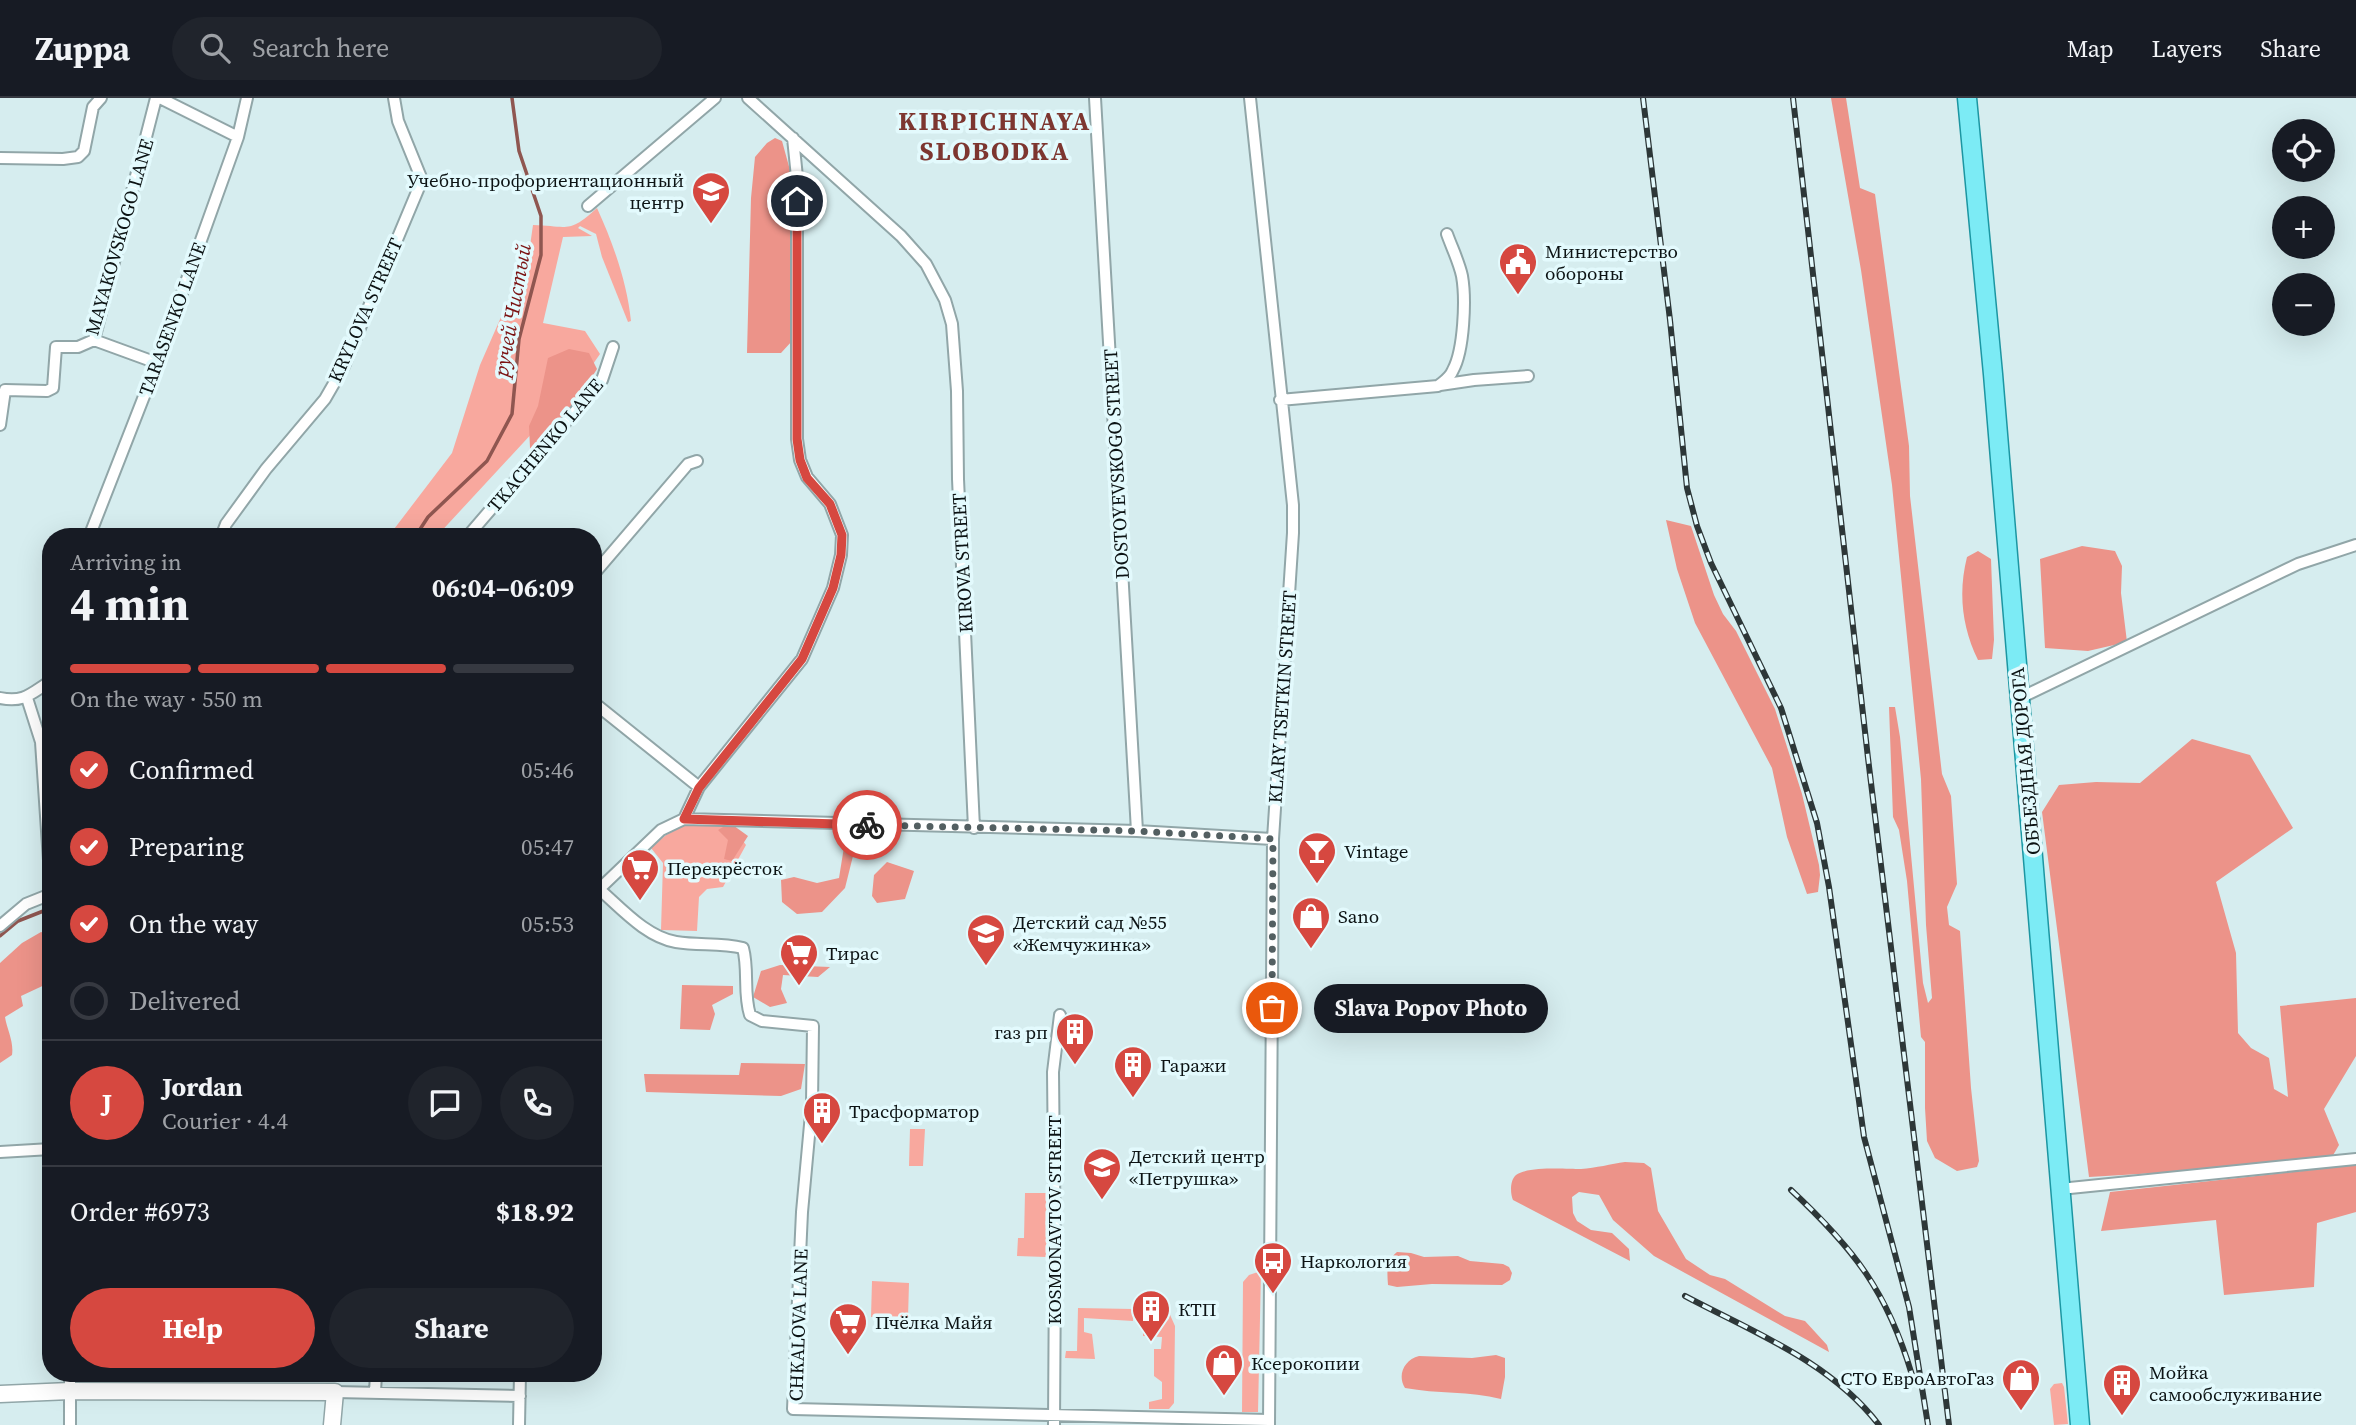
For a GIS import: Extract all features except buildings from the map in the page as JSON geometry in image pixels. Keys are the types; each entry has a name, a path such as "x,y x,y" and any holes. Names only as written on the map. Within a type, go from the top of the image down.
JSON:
{"main road":[{"name":"ОБЪЕЗДНАЯ ДОРОГА","path":"1967,98 1993,374 2080,1425"}],"street":[{"path":"0,158 78,158 84,151 93,107 101,98"},
{"path":"158,98 238,137"},
{"name":"MAYAKOVSKOGO LANE","path":"0,425 5,390 47,391 53,388 56,347 78,347 94,340 158,98"},
{"name":"TARASENKO LANE","path":"93,528 157,363 238,137 247,98"},
{"name":"KRYLOVA STREET","path":"224,528 266,469 325,399 344,366 422,180 398,121 394,98"},
{"path":"588,206 715,98"},
{"name":"DOSTOYEVSKOGO STREET","path":"1095,98 1137,831"},
{"name":"KLARY TSETKIN STREET","path":"1250,98 1293,505 1273,839 1269,1423"},
{"name":"KIROVA STREET","path":"751,99 901,236 926,264 945,300 952,324 957,391 958,479 974,828"},
{"path":"684,819 699,788 802,659 833,588 841,555 842,535 836,517 830,504 807,478 800,460 797,439 797,177 793,138"},
{"path":"1438,386 1448,379 1455,369 1464,310 1462,276 1447,234"},
{"path":"94,340 157,363"},
{"name":"TKACHENKO LANE","path":"475,528 602,380 613,347"},
{"path":"1280,400 1528,376"},
{"path":"602,564 688,464 696,461"},
{"path":"2020,698 2298,564 2356,545"},
{"path":"0,698 13,701 27,698 42,687"},
{"path":"27,698 41,742 42,757"},
{"path":"602,709 699,788"},
{"path":"602,886 662,830 684,819 1137,831 1273,839"},
{"path":"0,926 26,904 42,896"},
{"name":"CHKALOVA LANE","path":"602,896 657,935 675,942 727,944 743,948 747,962 747,1003 750,1015 762,1021 813,1026 812,1103 803,1212 793,1409 1054,1420 1269,1423"},
{"name":"KOSMONAVTOV STREET","path":"1054,1420 1053,1072 1060,1015"},
{"path":"0,1152 42,1150"},
{"path":"2060,1189 2356,1159"},
{"path":"70,1382 70,1425"},
{"path":"374,1392 375,1382"},
{"path":"519,1425 520,1382"},
{"path":"0,1394 70,1391 374,1392 520,1396"},
{"path":"332,1425 335,1392"}],"shaded area":[{"path":"1831,98 1846,98 1860,188 1875,194 1909,446 1910,496 1942,774 1951,796 1957,884 1947,907 1949,925 1960,931 1979,1161 1977,1167 1957,1171 1935,1158 1927,1141 1925,1042 1921,1037 1907,881 1899,830 1893,817 1889,707 1895,707 1900,737 1923,983 1928,1003 1932,998 1926,925 1921,779 1892,485 1861,270"},
{"path":"775,138 782,141 793,181 792,341 781,353 747,353 751,198 755,157"},
{"path":"597,208 618,263 631,321 628,322 602,257 596,234 580,226 578,228 592,236 563,237 543,323 585,331 600,354 584,377 444,528 395,528 452,453 480,365 529,253 533,225 568,227 580,222"},
{"path":"569,349 589,353 597,369 574,405 535,454 530,448 529,426 538,406 548,358"},
{"path":"1666,520 1691,526 1714,595 1723,614 1736,631 1775,709 1802,794 1819,865 1818,892 1807,894 1787,837 1772,768 1695,623 1677,569"},
{"path":"2082,546 2115,551 2122,566 2121,593 2127,642 2088,651 2045,648 2040,559"},
{"path":"1978,551 1991,559 1994,640 1992,659 1978,660 1968,635 1962,597 1967,557"},
{"path":"2192,739 2250,755 2293,828 2216,882 2236,953 2238,1033 2251,1048 2269,1058 2274,1089 2288,1097 2280,1006 2356,998 2356,1056 2324,1109 2339,1145 2332,1157 2222,1169 2089,1177 2042,812 2059,785 2140,783"},
{"path":"730,823 748,836 732,861 724,859 728,840 718,830"},
{"path":"686,824 731,826 746,845 723,887 707,889 699,897 697,931 661,930 663,863 651,848 666,835"},
{"path":"844,847 854,852 845,888 822,912 797,914 782,902 781,880 794,877 817,883 839,878"},
{"path":"887,862 914,871 905,899 877,903 872,896 874,875"},
{"path":"42,932 42,986 21,996 23,1006 5,1017 12,1055 0,1063 0,963 22,943"},
{"path":"780,965 830,967 818,977 783,975 781,989 787,1003 770,1007 753,997 761,971"},
{"path":"682,985 733,986 733,994 712,1005 715,1014 710,1030 680,1029"},
{"path":"741,1063 805,1064 801,1089 781,1096 646,1092 644,1074 739,1075"},
{"path":"910,1129 925,1129 923,1166 909,1166"},
{"path":"1625,1162 1644,1163 1651,1168 1658,1211 1686,1259 1710,1275 1725,1279 1785,1316 1805,1321 1827,1345 1829,1352 1654,1256 1613,1220 1599,1195 1579,1192 1572,1197 1573,1213 1577,1221 1591,1230 1612,1233 1629,1249 1630,1261 1513,1200 1512,1197 1513,1180 1522,1172 1587,1168"},
{"path":"2356,1165 2356,1212 2317,1223 2314,1287 2224,1295 2216,1220 2101,1231 2110,1192"},
{"path":"1025,1193 1048,1193 1046,1257 1017,1256 1018,1238 1024,1238"},
{"path":"1397,1252 1424,1257 1458,1256 1470,1261 1503,1264 1509,1267 1512,1273 1510,1280 1502,1285 1432,1284 1397,1287 1388,1285 1387,1275 1389,1263"},
{"path":"1261,1271 1258,1412 1242,1412 1243,1282 1249,1275"},
{"path":"872,1281 909,1283 908,1318 871,1317"},
{"path":"1078,1308 1133,1309 1133,1321 1084,1318 1084,1332 1092,1334 1095,1359 1065,1358 1066,1351 1077,1351"},
{"path":"1143,1308 1167,1308 1175,1326 1174,1403 1169,1409 1149,1409 1149,1402 1162,1399 1162,1382 1154,1376 1154,1349 1161,1349 1162,1337 1143,1336"},
{"path":"1496,1355 1505,1358 1501,1399 1405,1388 1403,1383 1403,1369 1409,1361 1419,1356 1472,1358"},
{"path":"2062,1383 2068,1424 2054,1425 2050,1389 2054,1384"}],"waterway":[{"name":"ручей Чистый","path":"421,528 428,517 487,461 512,414 519,339 541,255 541,216 519,151 512,98"},
{"name":"ручей Чистый","path":"0,936 18,921 42,912"}],"railway":[{"path":"1643,98 1687,488 1711,563 1781,708 1817,823 1829,887 1864,1137 1909,1307 1928,1425"},
{"path":"1793,98 1868,758 1949,1425"},
{"path":"1791,1190 1833,1232 1866,1273 1891,1319 1912,1375"},
{"path":"1685,1296 1790,1350 1838,1383 1879,1425"}],"way so far":[{"path":"867,825 1137,831 1273,839 1272,1008"}],"place":[{"name":"Учебно-профориентационный центр","path":"711,225"},
{"name":"Министерство обороны","path":"1518,296"},
{"name":"Vintage","path":"1317,885"},
{"name":"Перекрёсток","path":"640,902"},
{"name":"Sano","path":"1311,950"},
{"name":"Детский сад №55 «Жемчужинка»","path":"986,967"},
{"name":"Тирас","path":"799,987"},
{"name":"Slava Popov Photo","path":"1272,1008"},
{"name":"газ рп","path":"1075,1066"},
{"name":"Гаражи","path":"1133,1099"},
{"name":"Трасформатор","path":"822,1145"},
{"name":"Детский центр «Петрушка»","path":"1102,1201"},
{"name":"Наркология","path":"1273,1295"},
{"name":"КТП","path":"1151,1343"},
{"name":"Пчёлка Майя","path":"848,1356"},
{"name":"Ксерокопии","path":"1224,1397"},
{"name":"СТО ЕвроАвтоГаз","path":"2021,1412"},
{"name":"Мойка самообслуживание","path":"2122,1417"}],"district":[{"name":"KIRPICHNAYA SLOBODKA","path":"995,136"}],"route":[{"path":"797,201 797,439 800,460 807,478 830,504 836,517 842,535 841,555 833,588 802,659 699,788 684,819 867,825"}]}
